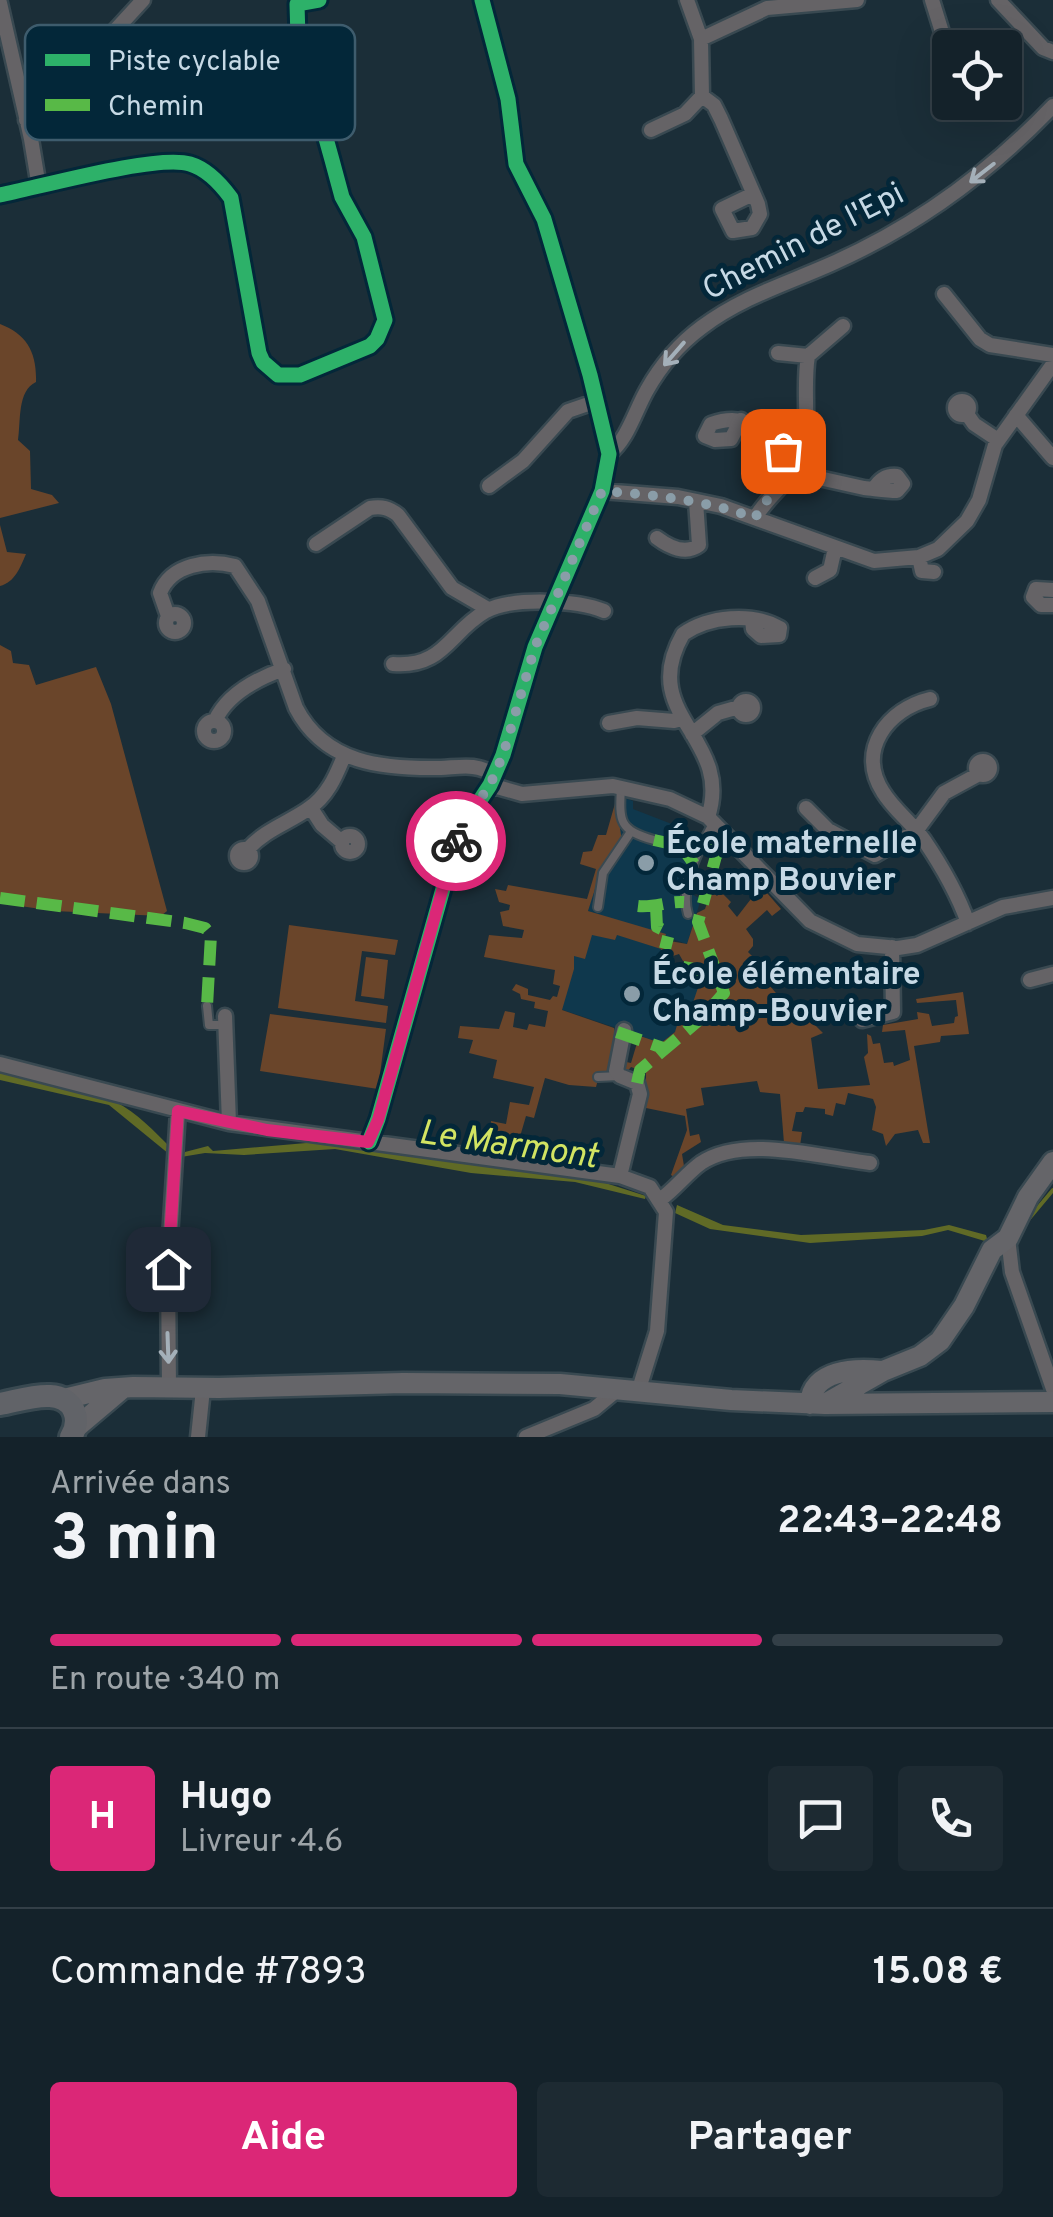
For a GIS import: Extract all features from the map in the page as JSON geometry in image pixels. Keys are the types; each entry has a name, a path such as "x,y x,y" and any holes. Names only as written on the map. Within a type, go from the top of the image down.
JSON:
{"main road":[{"path":"818,1404 920,1356 940,1341 964,1306 992,1250 1008,1238 1017,1215 1053,1162"},
{"path":"0,1404 50,1396 64,1399 123,1388 403,1383 560,1384 818,1404 1053,1402"},
{"path":"74,1431 123,1388"},
{"path":"64,1399 73,1408 74,1431"}],"street":[{"path":"120,25 143,0"},
{"path":"297,2 320,0"},
{"path":"368,1142 378,1120 459,832 492,780 535,647 602,491 609,454 544,219 516,164 508,99 482,0"},
{"path":"651,130 684,114 702,96 700,39 688,0"},
{"path":"700,39 767,8 857,0"},
{"path":"932,0 941,30"},
{"path":"998,0 1042,48 1053,52"},
{"path":"0,3 25,116"},
{"path":"702,96 721,118 752,195"},
{"name":"Chemin de l'Epi","path":"609,454 619,446 648,388 674,351 698,329 733,305 832,263 956,193 1004,155 1053,106"},
{"path":"30,140 39,187"},
{"path":"0,195 154,162 192,164 220,184 230,198 259,353 278,374 300,376 370,346 382,330 383,310 364,237 338,184 326,140"},
{"path":"944,294 980,339 1053,355"},
{"path":"755,518 796,465 808,356 842,326"},
{"path":"778,354 808,356"},
{"path":"602,491 696,501 874,561 919,558 938,549 967,521 998,440 1053,364"},
{"path":"489,486 524,462 568,412 597,401"},
{"path":"966,414 998,440"},
{"path":"1016,415 1053,458"},
{"path":"740,420 755,425 796,465 874,489"},
{"path":"658,538 680,550 694,549 700,538 696,501"},
{"path":"316,544 370,508 391,510 452,588 488,610"},
{"path":"700,538 719,539"},
{"path":"816,578 836,573 835,548"},
{"path":"919,558 922,571 934,572"},
{"path":"168,616 160,592 173,575 196,565 218,562 235,566 258,600 304,723 320,741 344,756 401,767 476,766 492,780 522,794 608,786 670,799 711,819 810,921 856,944 892,947 935,940 1003,908 1053,898"},
{"path":"1053,590 1036,588 1032,597 1041,605 1053,605"},
{"path":"394,664 414,666 427,661 488,610 554,601 587,604 604,611"},
{"path":"711,819 712,770 681,718 673,696 670,665 683,634 709,621 752,620"},
{"path":"215,721 231,698 256,680 284,668"},
{"path":"930,699 905,706 889,720 877,738 876,778 916,830 956,895 968,924"},
{"path":"692,734 718,713 739,707"},
{"path":"609,723 637,718 681,718"},
{"path":"248,849 258,838 311,808 326,793 344,756"},
{"path":"806,808 828,830 874,861 916,830 944,793 978,774"},
{"path":"311,808 333,838 342,842"},
{"path":"862,1020 893,1012 892,947"},
{"path":"1030,980 1053,974"},
{"path":"225,1020 229,1123"},
{"path":"620,1176 640,1094 637,1083 620,1076 615,1065 624,1030"},
{"path":"0,1064 229,1123 620,1176 650,1186 661,1200 666,1224 658,1331 627,1391 526,1437"},
{"path":"169,1388 168,1269 178,1111"},
{"path":"661,1200 702,1162 727,1151 756,1148 870,1164"},
{"path":"1008,1238 1012,1272 1053,1389"},
{"path":"198,1437 203,1389"}],"lane":[{"path":"622,788 622,821 630,833 654,840"},
{"path":"688,914 684,902 711,819"},
{"path":"598,907 603,873 630,833"},
{"path":"207,1006 209,1024 225,1020"},
{"path":"598,1077 620,1076"}],"shaded area":[{"path":"0,324 24,339 35,362 36,382 23,399 18,440 30,451 31,489 52,495 59,503 0,518"},
{"path":"0,525 7,552 26,554 13,578 0,586"},
{"path":"0,645 11,651 13,663 29,665 36,685 96,667 111,704 167,911 161,916 54,911 0,903"},
{"name":"École maternelle Champ Bouvier","path":"616,800 633,801 633,809 695,833 695,851 684,890 701,899 687,944 588,911"},
{"path":"616,800 622,842 602,867 588,911 666,934 664,940 687,944 697,913 705,909 711,891 717,896 721,892 731,902 728,906 737,917 761,886 781,909 772,916 767,910 746,929 753,939 749,961 802,1024 809,1019 823,1033 811,1038 818,1089 870,1085 864,1057 868,1053 867,1034 873,1044 880,1043 884,1063 893,1062 894,1066 910,1060 905,1030 882,1032 883,1025 918,1019 917,1012 929,1014 932,1026 954,1023 958,1016 956,1000 917,1003 916,999 963,992 969,1034 941,1036 940,1042 914,1046 930,1143 923,1143 918,1130 895,1134 886,1146 883,1134 872,1130 876,1107 873,1099 848,1093 845,1105 836,1103 833,1116 825,1114 825,1109 805,1107 803,1112 796,1112 792,1131 802,1132 800,1146 784,1143 780,1094 760,1092 757,1081 701,1088 704,1105 686,1109 690,1136 699,1134 701,1142 682,1154 684,1166 674,1177 671,1175 687,1130 685,1116 646,1108 646,1072 631,1067 625,1074 622,1061 631,1063 637,1043 627,1039 628,1032 661,1043 675,1032 678,1022 686,1023 702,976 712,978 708,970 683,961 679,954 661,953 661,949 617,935 615,940 592,935 585,959 574,956 562,1010 614,1028 610,1074 600,1072 596,1087 545,1078 534,1118 526,1116 515,1154 488,1147 491,1121 506,1124 510,1102 529,1105 534,1087 493,1078 497,1060 469,1053 473,1040 458,1038 460,1026 499,1029 505,1011 515,1013 513,1027 545,1027 548,1011 534,1008 535,1002 521,999 512,990 516,984 528,989 528,995 550,1000 557,997 560,986 553,984 555,970 484,957 489,935 522,938 524,930 503,926 500,912 509,910 510,905 499,902 495,889 506,891 508,885 587,899 596,869 580,864 583,852 592,851 598,835 606,835"},
{"path":"289,925 398,940 395,955 362,951 355,1001 388,1006 386,1023 278,1008"},
{"name":"École élémentaire Champ-Bouvier","path":"592,934 615,940 616,934 662,949 661,953 673,956 670,969 707,979 697,1015 661,1043 557,1008 574,956"},
{"path":"366,957 388,960 384,999 361,996"},
{"path":"270,1014 386,1029 378,1089 260,1071"},
{"path":"0,1073 75,1087 116,1102 158,1135 170,1147 169,1154 109,1105 0,1080"},
{"path":"318,1142 593,1179 646,1196 645,1199 575,1182 471,1173 335,1149 181,1157 185,1152 208,1146 213,1151"},
{"path":"677,1205 723,1225 801,1235 924,1230 949,1225 986,1235 988,1242 948,1230 922,1236 810,1243 710,1229 675,1213"}],"waterway":[{"name":"Le Marmont","path":"1027,1221 1053,1190"}],"marked path":[{"path":"704,839 716,856"},
{"path":"654,840 681,846 694,864"},
{"path":"637,1083 640,1070 705,1015 724,993 698,922 716,856 725,845"},
{"path":"0,898 205,928 211,935 207,1006"},
{"path":"638,906 684,902"},
{"path":"656,907 657,927 669,933 665,949"},
{"path":"683,967 716,973"},
{"path":"617,1032 663,1048"}],"cycle path":[{"path":"298,25 297,4 319,0"},
{"path":"369,1142 459,832 490,785 503,755 535,647 602,491 609,454 544,219 516,164 508,99 482,0"},
{"path":"0,195 126,167 174,162 196,166 213,177 231,198 263,362 278,375 300,375 370,346 385,320 364,237 342,197 326,140"}],"way so far":[{"path":"456,841 503,755 535,647 602,491 678,498 721,506 755,518 800,458 783,451"}],"place":[{"name":"École maternelle Champ Bouvier","path":"646,863"},
{"name":"École élémentaire Champ-Bouvier","path":"632,994"}],"route":[{"path":"168,1269 178,1111 267,1130 368,1142 378,1120 456,841"}]}
